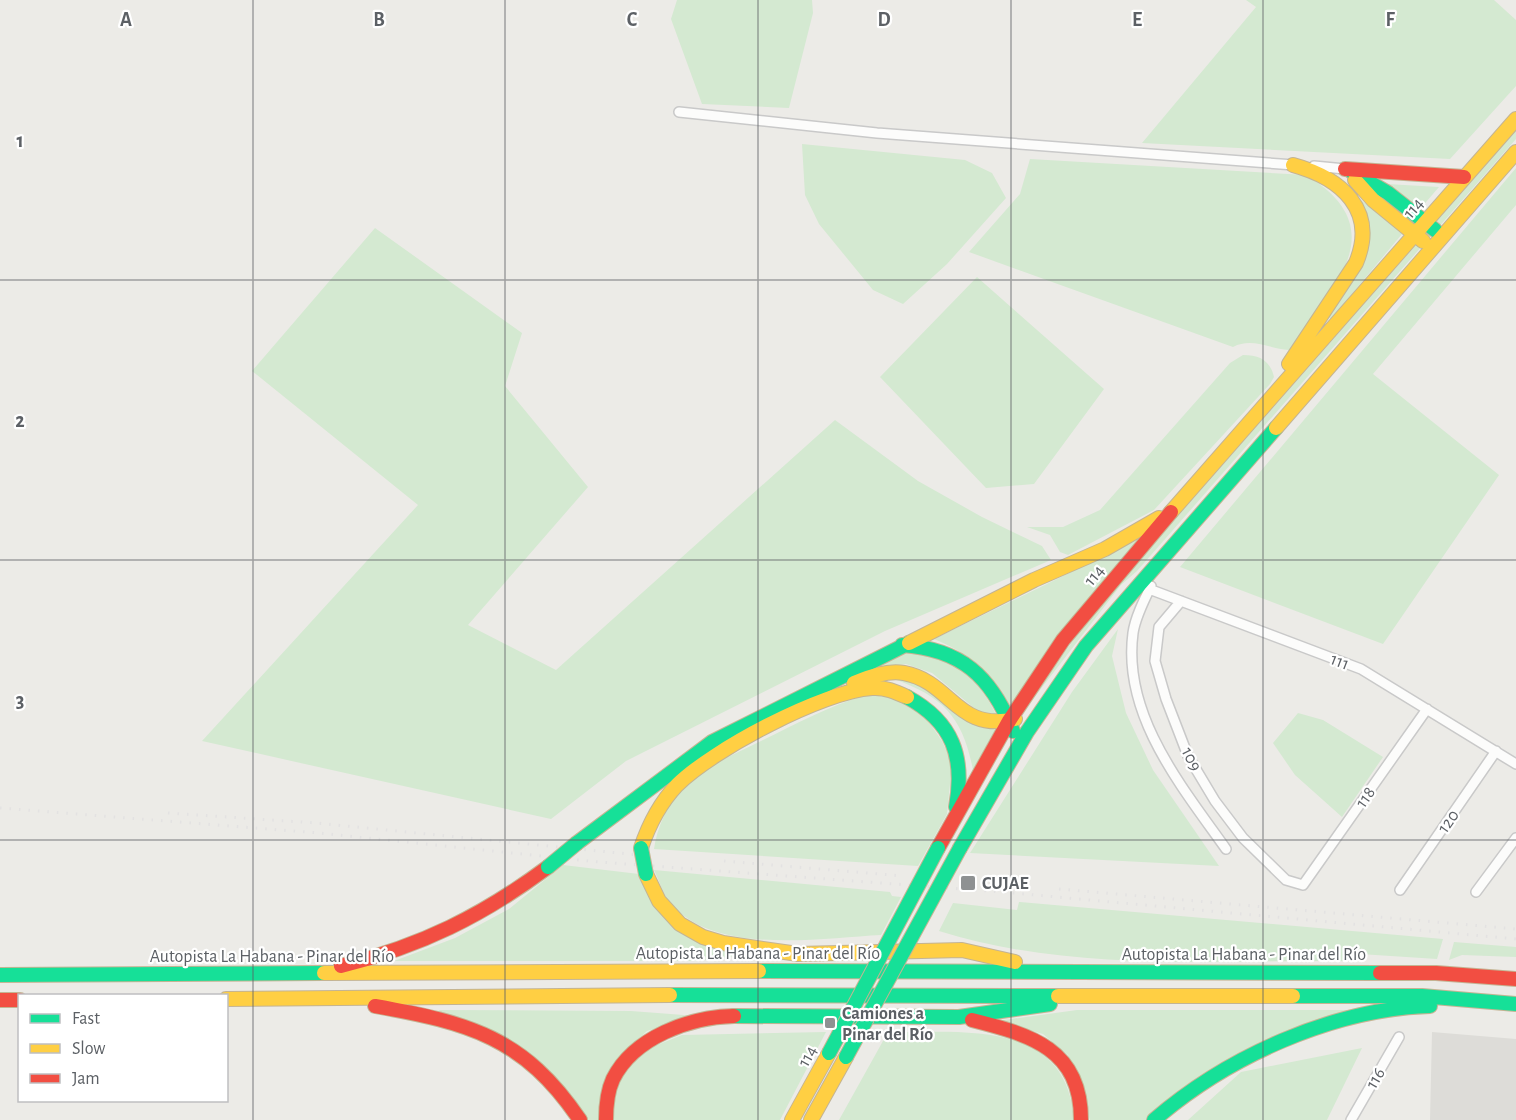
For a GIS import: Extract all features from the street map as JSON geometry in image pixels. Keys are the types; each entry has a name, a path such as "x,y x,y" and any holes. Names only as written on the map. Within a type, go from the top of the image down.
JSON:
{"highway":[{"name":"114","path":"792,1120 830,1053 953,819 1010,721 1063,640 1256,414 1516,119"},
{"name":"114","path":"811,1120 1027,732 1086,646 1516,153"},
{"path":"1256,414 1345,281 1362,247 1362,224 1353,201 1337,183 1316,170 1293,165"},
{"path":"1345,169 1464,177"},
{"path":"1345,169 1388,193 1443,236"},
{"path":"1345,169 1373,200 1432,248"},
{"path":"307,974 387,955 445,934 507,899 711,742 1034,580 1105,549 1171,512"},
{"path":"902,645 937,649 973,669 991,689 1010,721 1013,731 1012,738 984,807"},
{"path":"1049,970 962,950 798,954 743,947 703,937 680,924 659,901 646,874 641,848 652,817 673,790 697,768 723,749 855,682 888,673 904,674 938,688 975,720 990,725 1010,721 1028,713 1086,646"},
{"path":"807,708 846,692 874,687 899,693 923,704 942,722 957,752 958,800 953,819"},
{"path":"756,971 798,954"},
{"name":"Autopista La Habana - Pinar del Río","path":"0,975 1049,970 1436,973 1516,979"},
{"path":"644,995 773,1015"},
{"path":"228,999 644,995 1422,996 1516,1005"},
{"path":"606,1120 606,1101 610,1088 630,1053 641,1044 667,1032 713,1018 773,1015 959,1017 1139,995"},
{"path":"329,998 433,1016 484,1032 520,1055 542,1073 562,1093 580,1120"},
{"path":"0,1000 18,1000"},
{"path":"1154,1120 1231,1063 1275,1043 1322,1027 1371,1014 1419,1006 1516,1005"},
{"path":"959,1017 1012,1030 1048,1049 1061,1059 1077,1082 1081,1120"},
{"path":"819,1120 826,1093"}],"street":[{"path":"679,112 867,132 1345,169"},
{"path":"1179,537 1149,589 1133,633 1138,696 1146,721 1167,763 1226,849"},
{"name":"111","path":"1149,589 1361,669 1516,764"},
{"name":"109","path":"1181,602 1159,627 1155,661 1166,699 1188,756 1215,801 1243,838 1286,880 1303,885"},
{"name":"118","path":"1303,885 1427,709"},
{"name":"120","path":"1400,891 1496,751"},
{"path":"1476,892 1516,838"},
{"name":"116","path":"1351,1120 1399,1037"}],"shaded area":[{"path":"1432,1032 1516,1039 1516,1120 1430,1120"}],"green space":[{"path":"677,0 812,0 813,13 789,108 702,104 671,19"},
{"path":"1246,0 1494,0 1516,20 1516,86 1450,159 1142,143 1256,7"},
{"path":"1516,131 1516,139 1137,571 1121,585 1030,703 1024,707 1098,607"},
{"path":"802,144 965,160 992,173 1006,198 947,264 903,304 873,290 819,224 805,195"},
{"path":"1030,159 1306,175 1333,196 1348,217 1352,238 1347,260 1337,282 1289,350 1254,343 1233,347 969,252 1020,194"},
{"path":"1516,168 1516,205 1373,374 1499,475 1383,644 1180,567"},
{"path":"1387,184 1439,187 1420,209"},
{"path":"1361,200 1402,234 1331,319 1327,316 1360,270"},
{"path":"375,228 522,333 505,386 588,487 468,625 556,670 835,420 918,481 982,517 1042,546 1051,560 885,631 626,761 551,819 202,741 418,505 252,371"},
{"path":"977,277 1104,389 1034,484 986,488 880,377"},
{"path":"1243,355 1259,357 1270,366 1274,377 1270,384 1154,510 1068,555 1060,552 1050,535 1027,527 1063,527 1100,510 1230,363"},
{"path":"1139,539 1010,707 979,666 960,652 934,639"},
{"path":"1118,629 1112,656 1126,713 1153,770 1219,866 970,853 1072,692"},
{"path":"905,651 931,654 954,664 980,688 997,717 980,713 932,673 906,664 868,670"},
{"path":"894,679 913,681 995,730 973,770 963,736 957,723 948,712 926,694"},
{"path":"866,695 891,697 911,706 929,722 942,741 952,763 947,814 918,866 654,849 660,825 672,801 700,773 813,716"},
{"path":"1298,713 1323,720 1383,757 1342,817 1295,775 1273,743"},
{"path":"563,865 639,874 656,907 679,930 707,944 743,955 697,961 394,961 455,938 509,909"},
{"path":"654,870 890,892 892,896 901,897 881,935 799,940 740,937 713,931 689,920 670,903"},
{"path":"1019,902 1443,939 1437,959 1360,954 1343,961 1190,962 1089,958 1038,953 988,944 939,931 953,903 1017,910"},
{"path":"1454,942 1516,947 1516,957 1462,955 1449,960"},
{"path":"438,1010 631,1011 697,1016 647,1031 624,1052 600,1120 587,1120 572,1096"},
{"path":"1077,1010 1363,1010 1311,1023 1146,1120 1090,1120 1068,1055 1043,1034 997,1021"},
{"path":"826,1032 780,1120 612,1120 613,1102 623,1073 645,1050 682,1035"},
{"path":"888,1032 978,1033 1006,1038 1032,1048 1053,1063 1067,1087 1074,1120 839,1120"},
{"path":"1362,1048 1327,1120 1188,1120 1241,1072"}],"railway":[{"path":"0,808 319,833 599,862 1002,892 1516,939"},
{"path":"168,813 316,823 649,856"},
{"path":"724,861 903,876"},
{"path":"1059,889 1516,929"}],"traffic: fast":[{"path":"1352,172 1388,193 1435,230"},
{"path":"960,848 1027,732 1086,646 1276,428"},
{"path":"577,843 712,742 909,643"},
{"path":"902,645 941,652 971,669 995,695 1013,731"},
{"path":"907,697 935,718 952,743 959,772 956,807"},
{"path":"548,867 577,843"},
{"path":"641,848 646,874"},
{"path":"829,1053 938,848"},
{"path":"846,1057 960,848"},
{"path":"759,971 1380,973"},
{"path":"0,975 324,973"},
{"path":"670,995 1058,996"},
{"path":"1293,996 1422,996 1516,1004"},
{"path":"734,1016 959,1017 1050,1004"},
{"path":"1154,1120 1214,1076 1283,1040 1356,1016 1393,1009 1430,1006"}],"traffic: slow":[{"path":"1171,512 1516,119"},
{"path":"1276,428 1516,152"},
{"path":"1289,364 1356,263 1362,244 1362,227 1351,199 1326,178 1293,165"},
{"path":"1355,180 1373,200 1423,241"},
{"path":"909,643 1034,580 1105,549 1159,518"},
{"path":"854,683 885,673 904,673 920,678 967,713 980,719 996,721 1015,719"},
{"path":"641,848 655,815 677,785 715,756 769,724 851,692 881,688 907,697"},
{"path":"646,874 659,901 680,924 703,937 723,943 798,954 962,950 1015,962"},
{"path":"324,973 759,971"},
{"path":"228,999 670,995"},
{"path":"1058,996 1293,996"},
{"path":"792,1120 829,1053"},
{"path":"811,1120 846,1057"}],"traffic: jam":[{"path":"1345,169 1464,177"},
{"path":"938,848 1009,721 1063,640 1171,512"},
{"path":"341,966 398,949 450,927 475,915 548,867"},
{"path":"1380,973 1436,973 1516,979"},
{"path":"0,1000 18,1000"},
{"path":"375,1006 439,1019 492,1038 538,1070 559,1092 580,1120"},
{"path":"606,1120 607,1099 613,1079 622,1064 635,1052 649,1041 682,1025 699,1020 734,1016"},
{"path":"972,1020 1014,1032 1049,1049 1062,1061 1072,1077 1079,1096 1081,1120"}],"place":[{"name":"CUJAE","path":"968,883"},
{"name":"Camiones a Pinar del Río","path":"830,1023"}]}
